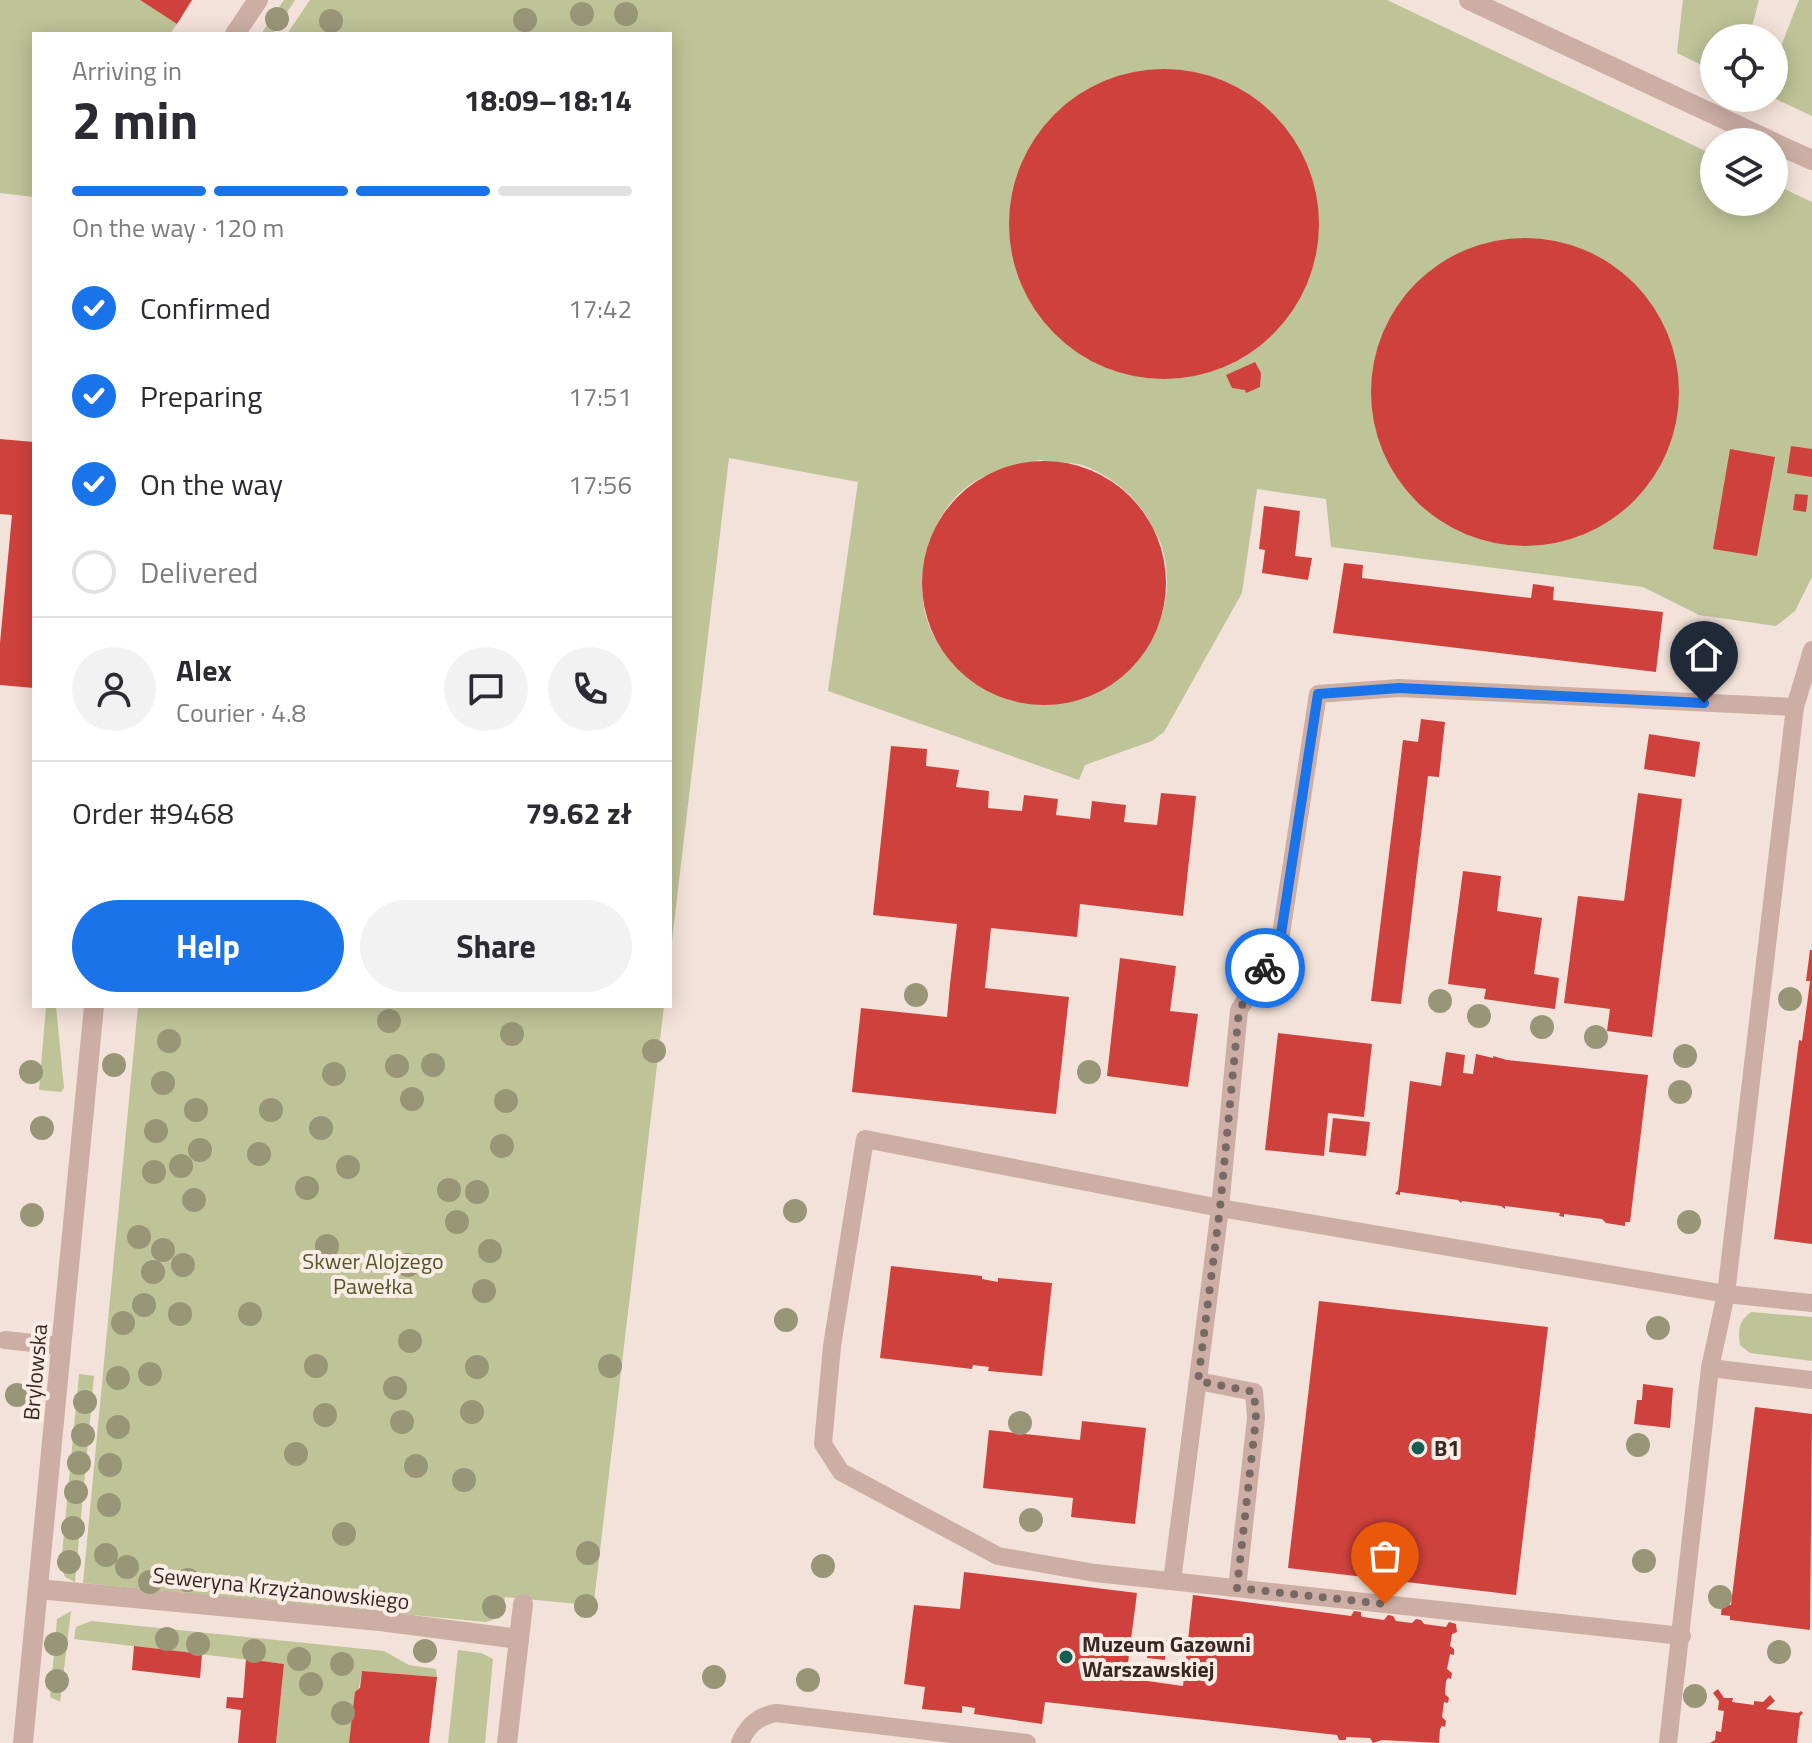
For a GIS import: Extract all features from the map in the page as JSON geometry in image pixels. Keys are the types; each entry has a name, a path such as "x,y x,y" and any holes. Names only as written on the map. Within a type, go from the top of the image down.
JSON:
{"street":[{"path":"236,32 258,0"},
{"path":"1469,0 1743,128"},
{"path":"1788,149 1812,160"},
{"name":"Brylowska","path":"23,1743 94,1008"},
{"name":"Seweryna Krzyżanowskiego","path":"38,1589 380,1621 519,1639"},
{"path":"507,1743 523,1604"}],"lane":[{"path":"1668,1743 1710,1368 1726,1294 1795,707 1812,650"},
{"path":"1172,1581 1220,1208 1239,1010 1279,947 1318,694 1399,688 1795,707"},
{"path":"1682,1636 1095,1573 998,1556 841,1472 823,1444 832,1346 865,1139 1220,1208 1726,1294 1812,1303"},
{"path":"5,1340 61,1346"},
{"path":"1710,1368 1812,1380"},
{"path":"1198,1381 1254,1392 1256,1418 1237,1588"},
{"path":"740,1743 751,1724 776,1713 1027,1743"}],"green space":[{"path":"0,0 140,0 177,24 171,32 32,32 32,197 0,193"},
{"path":"284,0 295,0 274,32 262,32"},
{"path":"310,0 1387,0 1700,148 1700,216 1788,216 1788,191 1812,202 1812,577 1795,611 1776,626 1699,615 1643,587 1331,547 1326,499 1257,489 1242,593 1164,732 1152,741 1085,765 1079,780 828,691 858,482 729,458 672,940 672,32 288,32","holes":["1040,460 1082,465 1102,474 1138,504 1161,544 1167,570 1166,597 1160,622 1132,666 1112,683 1090,695 1049,704 1011,701 987,690 966,675 934,637 922,594 928,548 947,507 962,491 980,479 999,470"]},
{"path":"1683,0 1759,0 1753,24 1700,24 1700,64 1677,53"},
{"path":"1799,0 1812,0 1812,116 1788,105 1788,28"},
{"path":"46,1008 56,1008 64,1088 61,1092 39,1090"},
{"name":"Skwer Alojzego Pawełka","path":"138,1008 664,1008 593,1610 588,1605 505,1597 500,1614 485,1622 83,1583"},
{"path":"1751,1312 1812,1317 1812,1361 1750,1353 1740,1345 1740,1327"},
{"path":"79,1374 94,1376 75,1582 65,1577 61,1565"},
{"path":"71,1611 60,1702 50,1697 57,1619"},
{"path":"91,1621 384,1651 409,1665 436,1669 437,1677 362,1671 349,1743 276,1743 284,1664 74,1639 76,1627"},
{"path":"458,1650 481,1653 493,1659 485,1743 448,1743"}],"building":[{"path":"140,0 192,0 177,24"},
{"path":"1164,69 1194,72 1223,81 1250,95 1274,114 1293,138 1307,165 1316,194 1319,224 1316,254 1307,283 1293,310 1274,334 1250,353 1223,367 1194,376 1164,379 1134,376 1105,367 1078,353 1054,334 1035,310 1021,283 1012,254 1009,224 1012,194 1021,165 1035,138 1054,114 1078,95 1105,81 1134,72"},
{"path":"1510,238 1540,238 1570,244 1598,256 1623,273 1644,294 1661,319 1673,347 1679,407 1668,451 1653,478 1634,501 1611,520 1584,535 1540,546 1510,546 1480,540 1452,528 1427,511 1406,490 1389,465 1377,437 1371,407 1371,377 1377,347 1389,319 1406,294 1427,273 1452,256 1480,244"},
{"path":"1255,362 1261,373 1260,387 1246,393 1245,390 1232,388 1226,375"},
{"path":"0,439 32,442 32,688 0,685 0,643 12,515 0,514"},
{"path":"1791,446 1812,449 1812,477 1787,473"},
{"path":"1730,449 1775,457 1757,556 1713,549"},
{"path":"1044,461 1068,463 1091,470 1130,497 1157,536 1164,559 1164,607 1157,630 1130,669 1091,696 1068,703 1044,705 1020,703 997,696 958,669 931,630 924,607 922,583 924,559 931,536 958,497 997,470 1020,463"},
{"path":"1795,494 1808,495 1806,512 1793,510"},
{"path":"1264,506 1300,511 1295,556 1312,558 1308,580 1262,573 1265,550 1259,549"},
{"path":"1344,563 1363,565 1362,578 1531,598 1533,584 1554,587 1553,600 1663,612 1656,672 1333,633"},
{"path":"1421,719 1445,722 1439,777 1428,776 1401,1004 1371,1001 1403,740 1418,742"},
{"path":"1649,734 1700,742 1695,777 1644,769"},
{"path":"891,746 927,749 926,766 959,770 956,787 989,791 988,808 1022,811 1024,795 1058,799 1056,815 1090,819 1092,801 1126,805 1124,822 1157,825 1161,793 1196,796 1183,916 1080,904 1077,937 991,928 985,988 1069,997 1056,1114 852,1092 861,1008 947,1017 957,924 873,915"},
{"path":"1638,793 1682,799 1652,1037 1607,1031 1610,1009 1564,1003 1578,896 1624,901"},
{"path":"1463,871 1501,876 1497,911 1542,918 1534,974 1559,978 1555,1009 1484,999 1486,989 1448,984"},
{"path":"1810,950 1812,1244 1774,1239 1799,1040 1802,1041 1810,981 1806,981"},
{"path":"1120,958 1176,966 1170,1011 1198,1014 1188,1087 1107,1076"},
{"path":"1278,1033 1372,1044 1364,1117 1328,1113 1324,1156 1265,1150"},
{"path":"1446,1052 1465,1055 1463,1073 1473,1074 1476,1054 1648,1075 1630,1222 1625,1222 1625,1226 1606,1223 1602,1219 1559,1216 1560,1213 1505,1206 1505,1209 1400,1192 1400,1195 1395,1194 1398,1190 1410,1081 1441,1086"},
{"path":"1333,1118 1370,1122 1366,1156 1329,1152"},
{"path":"891,1266 982,1276 982,1279 998,1282 998,1278 1052,1283 1042,1376 988,1371 989,1367 973,1365 972,1369 880,1358"},
{"name":"B1","path":"1319,1301 1548,1327 1516,1595 1288,1568"},
{"path":"1643,1384 1673,1388 1670,1428 1634,1424 1637,1400 1642,1400"},
{"path":"1755,1407 1812,1414 1810,1630 1730,1620 1730,1616 1721,1615 1722,1604 1731,1605"},
{"path":"1082,1421 1146,1428 1135,1524 1071,1517 1073,1498 983,1488 989,1430 1080,1440"},
{"path":"964,1572 1137,1593 1126,1678 1183,1686 1193,1595 1351,1616 1354,1611 1361,1612 1363,1617 1384,1620 1388,1615 1396,1621 1412,1623 1416,1619 1424,1624 1446,1627 1449,1622 1456,1624 1457,1632 1452,1634 1450,1646 1454,1649 1454,1655 1450,1654 1447,1669 1452,1673 1451,1679 1446,1681 1445,1694 1449,1698 1448,1703 1444,1702 1442,1717 1446,1721 1445,1727 1440,1729 1439,1743 1382,1740 1373,1743 1370,1738 1346,1737 1346,1740 1339,1740 1337,1735 1045,1702 1042,1724 974,1714 975,1708 962,1706 962,1713 922,1709 925,1687 904,1684 914,1605 960,1609"},
{"path":"1149,1638 1167,1640 1165,1660 1147,1658"},
{"path":"134,1646 202,1654 200,1678 132,1670"},
{"path":"246,1659 284,1664 276,1743 238,1743 241,1710 226,1708 227,1697 243,1698"},
{"path":"362,1671 437,1677 429,1743 349,1743 355,1692 360,1688"},
{"path":"1718,1689 1724,1698 1733,1698 1732,1702 1754,1705 1754,1701 1763,1702 1770,1695 1775,1701 1766,1709 1801,1711 1797,1743 1710,1743 1715,1740 1716,1731 1721,1732 1724,1711 1718,1710 1719,1701 1713,1693"}],"way so far":[{"path":"1265,968 1239,1010 1220,1208 1198,1381 1254,1392 1256,1418 1237,1588 1385,1604"}],"place":[{"name":"B1","path":"1418,1448"},
{"name":"Muzeum Gazowni Warszawskiej","path":"1066,1657"}],"route":[{"path":"1265,968 1279,947 1318,694 1399,688 1704,703"}]}
